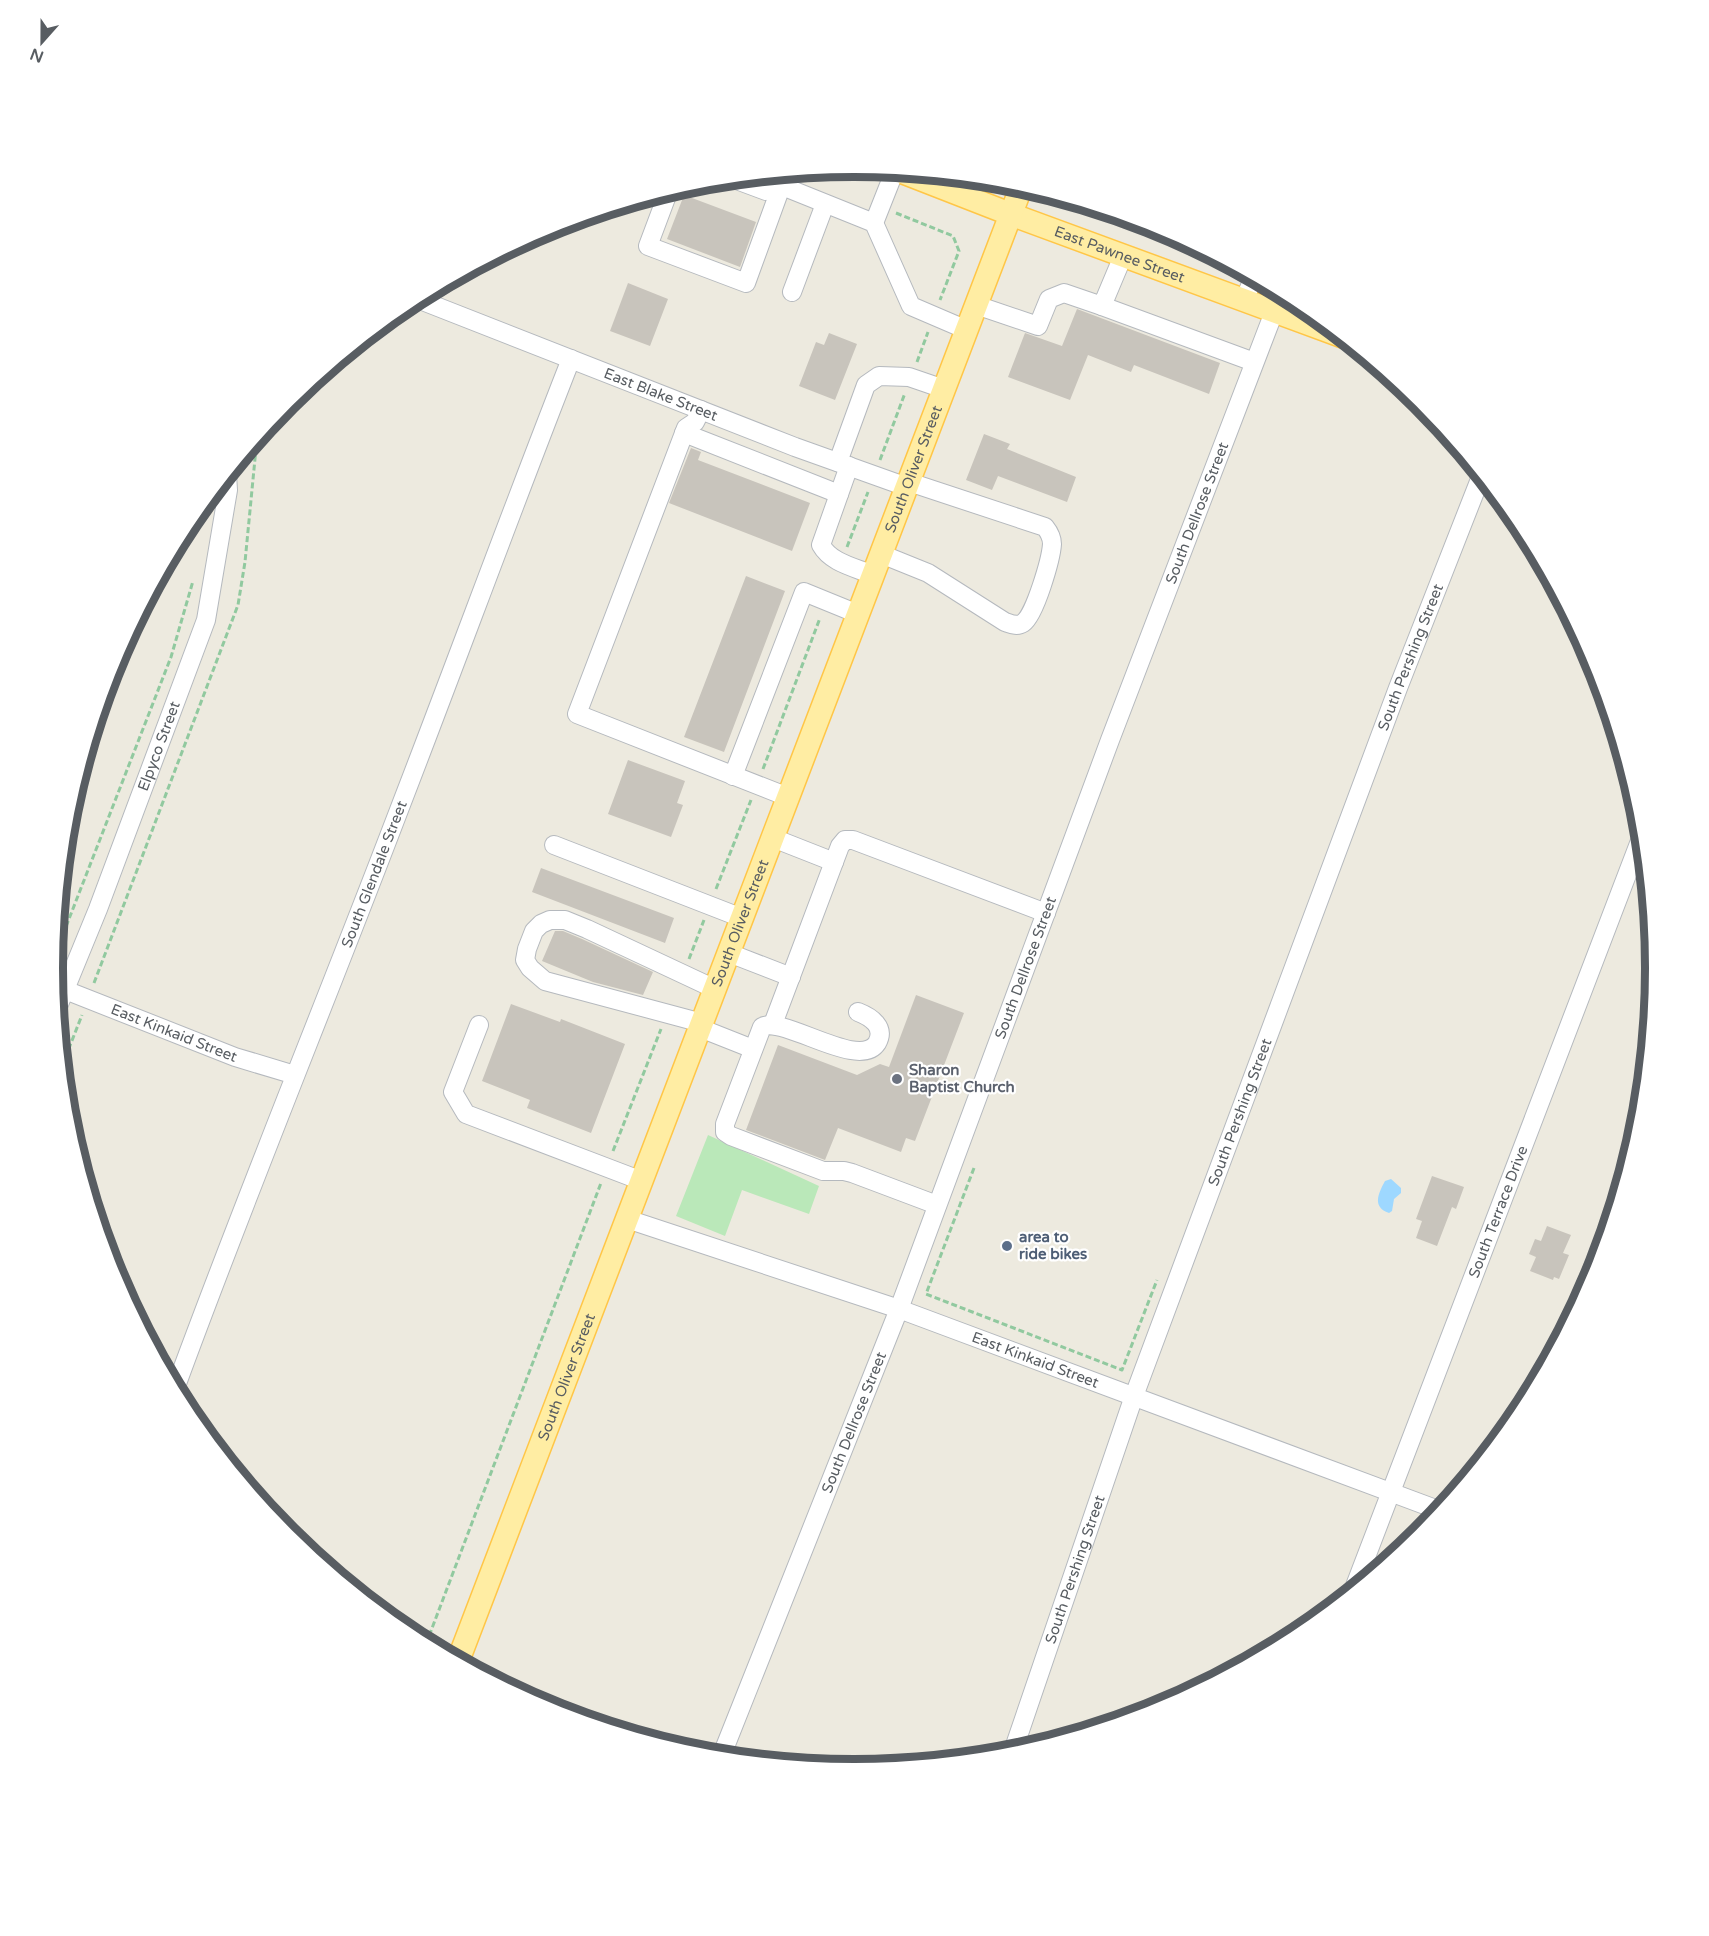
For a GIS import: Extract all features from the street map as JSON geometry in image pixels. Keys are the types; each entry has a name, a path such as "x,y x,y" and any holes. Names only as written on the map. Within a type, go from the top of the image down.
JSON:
{"main road":[{"name":"East Pawnee Street","path":"921,179 1320,328"},
{"name":"South Oliver Street","path":"461,1654 1019,194"}],"street":[{"path":"893,178 877,215 911,306 967,330"},
{"path":"747,184 766,191 783,180"},
{"path":"665,200 648,246 746,283 784,180"},
{"path":"785,180 825,204 877,215"},
{"path":"792,292 825,204"},
{"path":"1102,306 1123,256"},
{"path":"1244,301 1251,284"},
{"path":"976,304 1038,326 1049,299 1064,292 1254,362"},
{"name":"East Blake Street","path":"427,303 700,410 874,475 1045,527 1052,537 1046,569 1033,607 1026,620 1016,625 1005,622 928,573 877,564"},
{"name":"South Dellrose Street","path":"724,1748 899,1309 1046,913 1274,312"},
{"name":"South Glendale Street","path":"179,1379 224,1256 400,810 506,524 571,359"},
{"path":"877,564 841,562 826,555 820,545 838,494 866,385 879,376 911,378 944,389"},
{"path":"700,410 696,422 686,428 577,714 788,797"},
{"path":"684,433 838,494"},
{"name":"South Pershing Street","path":"1016,1742 1134,1396 1394,699 1479,482"},
{"name":"Elpyco Street","path":"63,979 98,909 206,620 228,485"},
{"path":"733,776 804,592 858,614"},
{"path":"773,838 834,862"},
{"path":"773,1024 842,842 853,840 1046,913"},
{"path":"554,845 742,918"},
{"name":"South Terrace Drive","path":"1358,1578 1637,850"},
{"path":"715,989 565,920 550,920 541,924 534,931 527,949 525,960 530,968 545,981 667,1014 753,1049"},
{"path":"729,953 791,977"},
{"name":"East Kinkaid Street","path":"64,990 235,1057 295,1075"},
{"path":"858,1012 873,1019 879,1030 877,1042 873,1047 861,1051 815,1040 773,1024 762,1027 724,1124 728,1134 824,1171 852,1173 937,1205"},
{"path":"479,1025 453,1092 466,1113 642,1181"},
{"name":"East Kinkaid Street","path":"627,1219 899,1309 1433,1508"}],"path":[{"path":"841,562 959,251 953,236 877,215"},
{"path":"64,931 171,657 193,581"},
{"path":"683,973 827,601"},
{"path":"429,1635 606,1168 667,1014"},
{"path":"974,1168 926,1294 1122,1370 1160,1270"}],"green space":[{"path":"708,1135 819,1186 809,1214 742,1190 725,1236 676,1216"}],"water":[{"path":"1391,1179 1401,1188 1401,1193 1394,1199 1392,1211 1389,1213 1380,1207 1378,1200 1385,1181"}],"building":[{"path":"685,195 756,222 740,267 667,239"},
{"path":"628,283 668,299 650,346 610,331"},
{"path":"1077,309 1220,363 1209,394 1134,365 1131,372 1088,355 1070,400 1008,377 1025,333 1062,346"},
{"path":"829,333 857,344 835,400 799,386 816,342 824,345"},
{"path":"984,434 1010,444 1007,449 1076,477 1067,502 998,476 992,490 966,480"},
{"path":"691,448 701,452 698,460 810,503 792,551 669,503"},
{"path":"746,576 785,591 724,752 684,737"},
{"path":"628,760 685,781 677,803 683,805 671,837 608,814"},
{"path":"541,868 674,918 665,943 532,892"},
{"path":"555,931 563,931 653,972 643,995 593,982 542,961"},
{"name":"Sharon Baptist Church","path":"916,995 964,1013 915,1141 906,1138 901,1152 838,1128 825,1160 746,1130 778,1045 857,1075 880,1064 889,1067"},
{"path":"511,1004 560,1022 561,1019 625,1044 591,1133 527,1108 530,1100 482,1081"},
{"path":"1432,1176 1464,1187 1456,1209 1452,1207 1437,1246 1416,1238 1422,1221 1416,1219"},
{"path":"1547,1226 1571,1235 1563,1253 1569,1255 1559,1279 1554,1277 1553,1280 1530,1271 1536,1257 1529,1254 1535,1239 1541,1241"}],"place":[{"name":"Sharon Baptist Church","path":"897,1079"},
{"name":"area to ride bikes","path":"1007,1246"}]}
